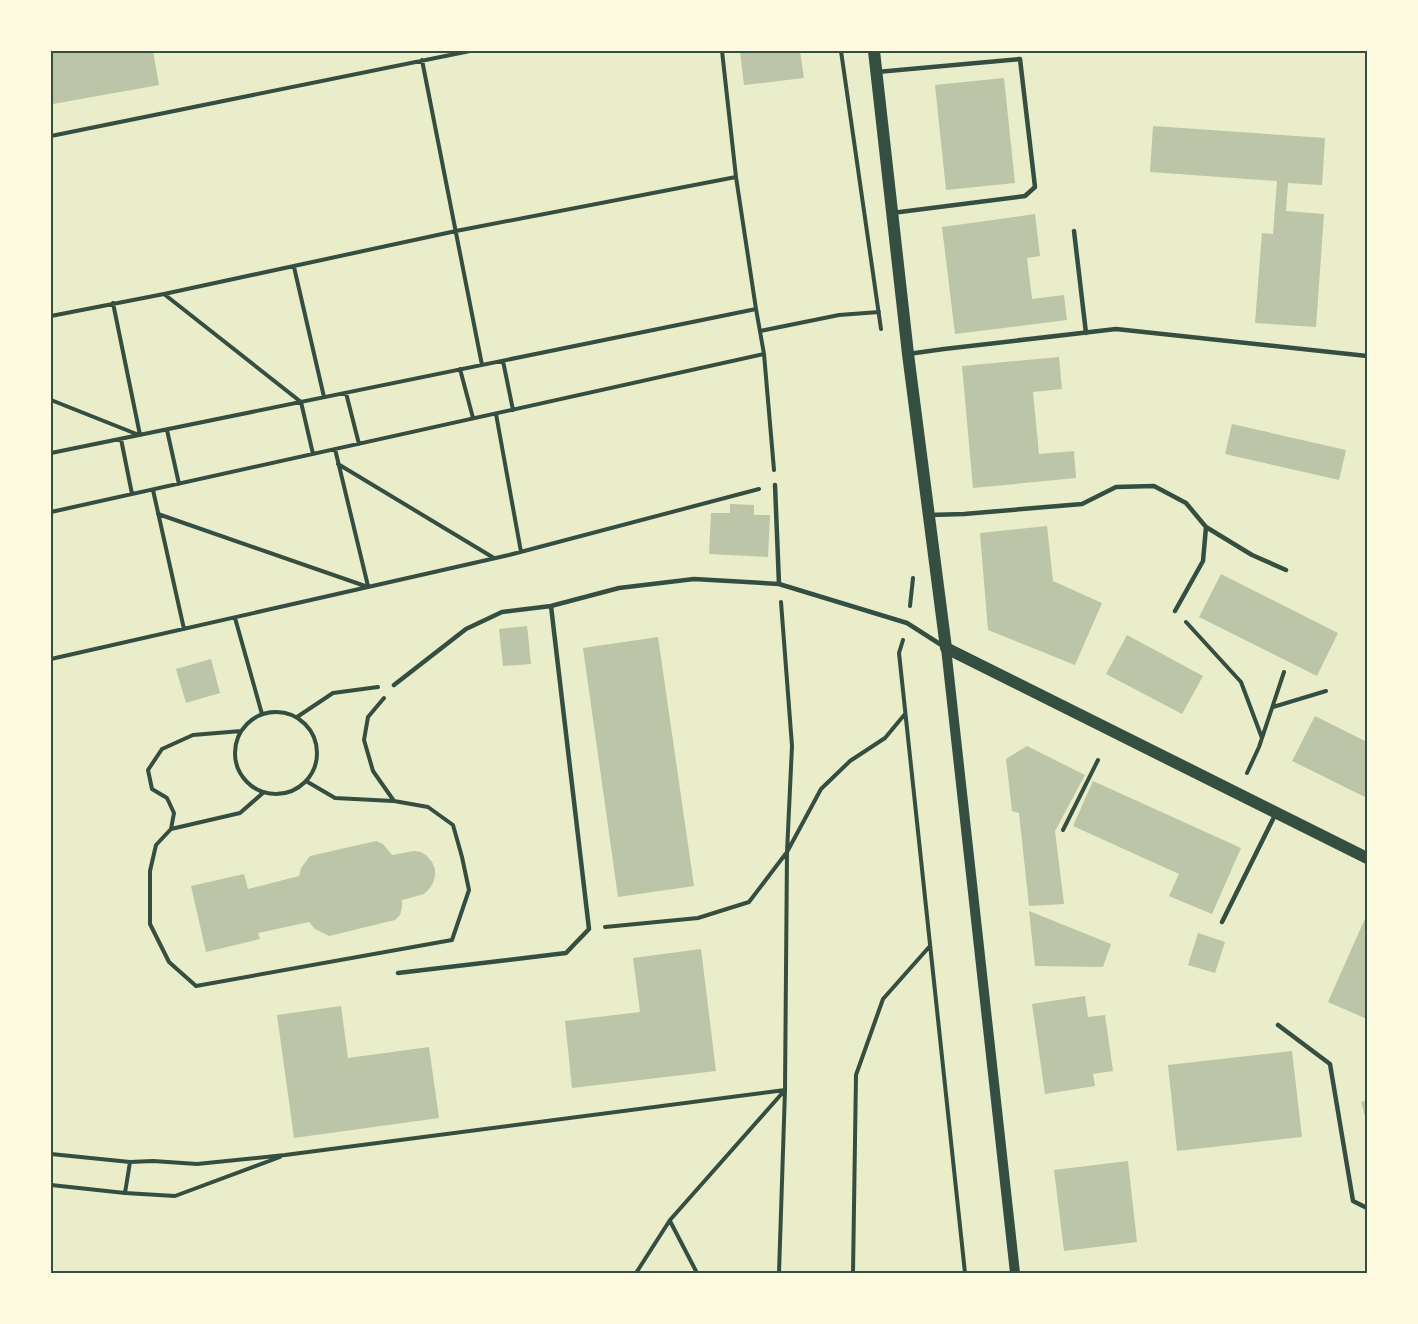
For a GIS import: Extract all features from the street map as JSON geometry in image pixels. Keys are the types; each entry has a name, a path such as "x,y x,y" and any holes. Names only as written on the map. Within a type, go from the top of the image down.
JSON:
{"main road":[{"path":"874,51 908,354 946,648 1367,858"}],"street":[{"path":"946,648 1015,1273"}],"lane":[{"path":"876,72 1020,59 1035,187 1025,196 892,213"},
{"path":"1074,231 1086,333"},
{"path":"908,354 1116,329 1367,356"},
{"path":"775,484 779,584"},
{"path":"929,515 1082,504 1116,487 1154,486 1186,503 1206,527 1252,555 1286,570"},
{"path":"1175,611 1203,561 1206,527"},
{"path":"393,685 466,629 502,612 551,606 619,588 694,579 779,584 908,623 946,648"},
{"path":"398,973 566,953 589,929 551,606"},
{"path":"1222,922 1276,813"},
{"path":"1278,1025 1330,1064 1353,1201 1367,1208"}],"path":[{"path":"51,136 470,51"},
{"path":"51,659 521,552 775,484 764,354 736,177 722,51"},
{"path":"841,51 882,336"},
{"path":"422,60 482,365"},
{"path":"51,316 456,231 736,177"},
{"path":"294,266 324,397"},
{"path":"164,294 301,402 313,454"},
{"path":"113,303 140,435"},
{"path":"51,453 756,309"},
{"path":"760,332 839,315 879,312"},
{"path":"51,512 764,354"},
{"path":"502,361 513,410"},
{"path":"460,369 473,418"},
{"path":"346,393 359,444"},
{"path":"51,400 140,435"},
{"path":"496,413 521,552"},
{"path":"167,430 179,484"},
{"path":"121,439 132,494"},
{"path":"335,449 368,587"},
{"path":"338,464 495,558"},
{"path":"153,490 184,629"},
{"path":"158,514 368,587"},
{"path":"912,568 914,580 908,623 899,653 965,1273"},
{"path":"779,584 792,746 787,852 785,1090 779,1273"},
{"path":"1175,611 1241,682 1262,738"},
{"path":"235,618 261,714"},
{"path":"1247,773 1262,738 1284,672"},
{"path":"297,717 333,693 393,685"},
{"path":"393,685 368,717 364,740 373,771 394,801"},
{"path":"1272,708 1326,691"},
{"path":"280,711 297,717 311,730 317,747 316,765 306,781 291,791 282,794 264,792 255,788 248,783 238,767 235,750 240,731 261,714 280,711"},
{"path":"589,929 698,918 749,902 787,852 821,789 850,761 885,738 906,713"},
{"path":"240,731 193,735 162,749 148,770 152,789 167,798 174,813 171,829 156,845 150,871 150,924 169,962 196,986 452,940 469,890 453,825 428,807 394,801 335,798 306,781"},
{"path":"1063,830 1098,760"},
{"path":"171,829 240,813 264,792"},
{"path":"853,1273 856,1075 883,999 930,946"},
{"path":"51,1154 130,1162 197,1164 285,1155 785,1090"},
{"path":"636,1273 670,1220 785,1090"},
{"path":"51,1185 175,1196 285,1155"},
{"path":"126,1193 130,1162"},
{"path":"670,1220 697,1273"}],"building":[{"path":"51,51 153,51 159,85 53,104"},
{"path":"740,51 800,51 804,78 744,85"},
{"path":"1004,78 1015,183 946,190 935,85"},
{"path":"1153,126 1325,138 1322,185 1288,183 1286,211 1324,214 1316,327 1255,323 1262,233 1273,234 1277,181 1150,172"},
{"path":"1035,214 1040,256 1027,258 1032,299 1064,295 1067,320 955,334 942,227"},
{"path":"1059,357 1062,389 1033,392 1039,454 1074,451 1076,478 973,488 962,366"},
{"path":"1232,424 1346,450 1339,480 1225,454"},
{"path":"730,504 754,505 754,515 770,515 768,557 709,554 711,513 730,513"},
{"path":"1047,526 1053,581 1102,603 1075,665 988,630 980,533"},
{"path":"1221,574 1338,633 1317,676 1199,617"},
{"path":"527,626 531,664 503,666 499,629"},
{"path":"1127,635 1203,676 1182,714 1106,674"},
{"path":"658,637 694,886 618,897 583,648"},
{"path":"211,659 220,693 186,703 176,669"},
{"path":"1315,716 1367,742 1367,798 1292,761"},
{"path":"1027,746 1085,775 1055,831 1064,904 1029,906 1019,813 1012,811 1006,759"},
{"path":"1093,781 1241,848 1212,914 1169,896 1179,874 1073,826"},
{"path":"376,841 383,844 392,855 421,852 432,862 435,869 433,883 429,889 424,894 402,900 400,915 395,920 329,936 315,929 309,922 258,933 260,939 206,952 191,886 244,874 248,889 299,876 301,868 310,856"},
{"path":"1029,911 1111,944 1103,967 1035,966"},
{"path":"1367,914 1367,1019 1328,1002"},
{"path":"1198,933 1225,942 1215,973 1188,965"},
{"path":"701,949 716,1071 572,1088 565,1021 640,1012 633,958"},
{"path":"1085,996 1088,1017 1105,1015 1113,1071 1093,1074 1095,1086 1045,1094 1032,1004"},
{"path":"341,1006 348,1058 429,1047 439,1118 294,1138 277,1015"},
{"path":"1292,1051 1302,1137 1177,1151 1168,1065"},
{"path":"1367,1100 1367,1120 1366,1120 1361,1102"},
{"path":"1128,1161 1137,1242 1064,1251 1054,1170"}]}
